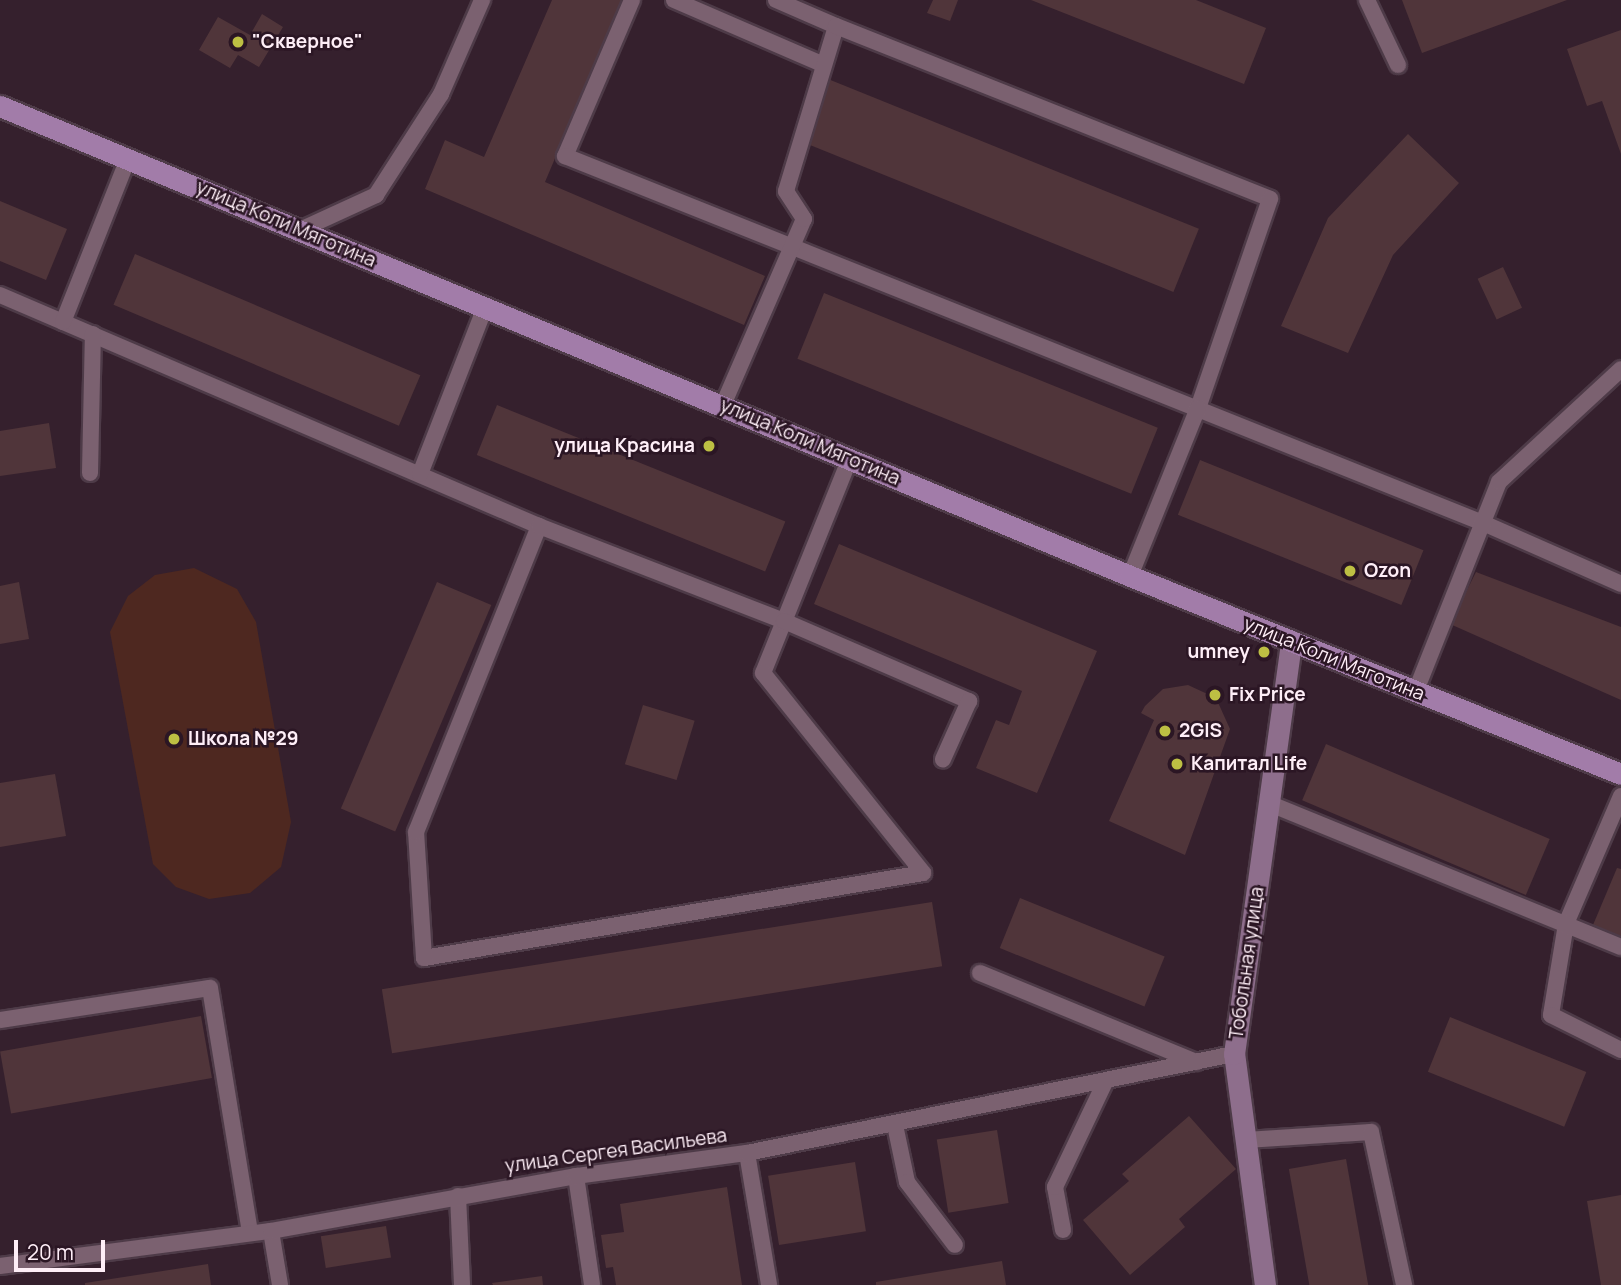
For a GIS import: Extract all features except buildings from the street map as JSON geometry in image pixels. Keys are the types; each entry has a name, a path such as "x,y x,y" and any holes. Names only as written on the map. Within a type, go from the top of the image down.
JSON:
{"main road":[{"name":"улица Коли Мяготина","path":"0,106 1130,576 1621,774"}],"street":[{"name":"Тобольная улица","path":"1265,1285 1234,1054 1291,641"}],"lane":[{"path":"300,230 376,195 441,94 482,0"},
{"path":"632,0 565,156 1483,523 1621,584"},
{"path":"674,0 824,65"},
{"path":"776,0 1270,199 1198,408 1130,576"},
{"path":"1367,0 1398,65"},
{"path":"723,405 804,219 786,191 835,26"},
{"path":"63,322 128,159"},
{"path":"0,295 539,526 784,621 970,701 943,759"},
{"path":"420,474 485,307"},
{"path":"90,473 93,334"},
{"path":"1415,693 1499,482 1621,369"},
{"path":"539,526 416,832 424,958 923,873 763,673 850,458"},
{"path":"1621,796 1566,925 1551,1015 1621,1050"},
{"path":"1268,803 1621,947"},
{"path":"980,973 1196,1062"},
{"path":"0,1020 210,988 250,1233"},
{"name":"улица Сергея Васильева","path":"0,1266 271,1230 576,1175 747,1153 1234,1054"},
{"path":"1063,1230 1055,1187 1105,1082"},
{"path":"895,1125 906,1182 955,1245"},
{"path":"1245,1140 1371,1132 1404,1285"},
{"path":"747,1153 769,1285"},
{"path":"576,1175 592,1285"},
{"path":"458,1196 462,1285"},
{"path":"271,1230 280,1285"}],"shaded area":[{"path":"194,568 237,589 256,622 291,822 281,867 250,893 209,899 176,887 153,864 110,632 128,596 155,575"}],"place":[{"name":"\"Скверное\"","path":"238,42"},
{"name":"улица Красина","path":"709,446"},
{"name":"Ozon","path":"1350,571"},
{"name":"umney","path":"1264,652"},
{"name":"Fix Price","path":"1215,695"},
{"name":"2GIS","path":"1165,731"},
{"name":"Школа №29","path":"174,739"},
{"name":"Капитал Life","path":"1177,764"}]}
